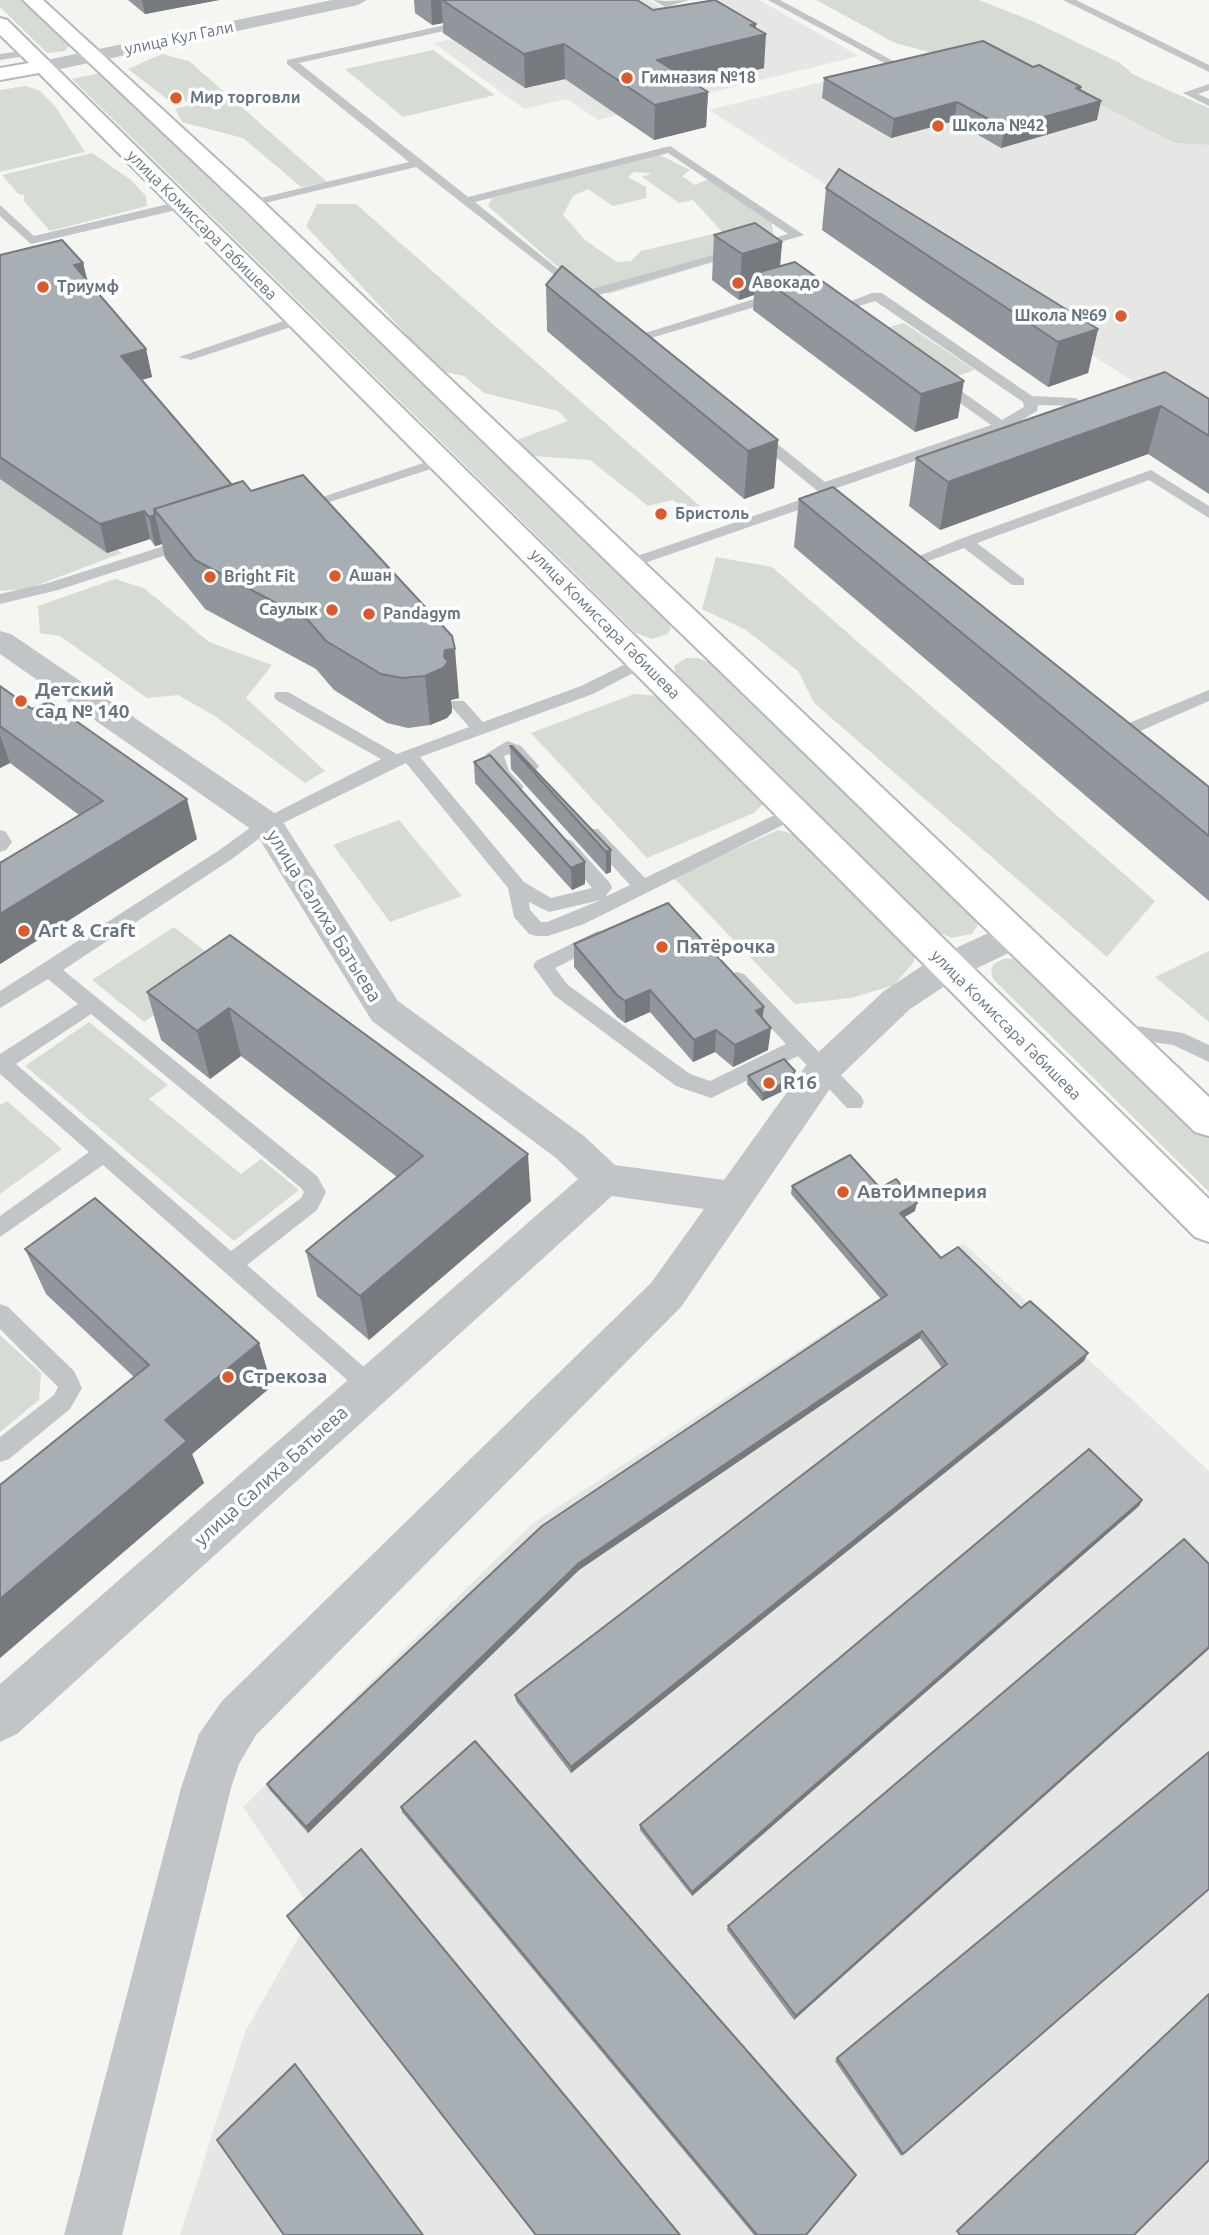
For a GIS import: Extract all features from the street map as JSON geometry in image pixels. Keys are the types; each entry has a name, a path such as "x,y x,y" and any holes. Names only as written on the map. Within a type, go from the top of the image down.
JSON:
{"street":[{"name":"улица Комиссара Габишева","path":"32,0 90,57 252,204 628,564 674,649 793,813 1209,1225"},
{"name":"улица Кул Гали","path":"0,74 35,60 90,57 358,0"},
{"name":"улица Комиссара Габишева","path":"0,24 440,461 674,649 1016,935 1209,1121"},
{"name":"улица Салиха Батыева","path":"0,640 267,824 385,1011 570,1147 604,1180 0,1717"},
{"path":"93,2235 217,1752 239,1718 666,1295 733,1198 811,1058 947,967 1016,935"},
{"path":"604,1180 733,1198"}],"lane":[{"path":"657,0 665,4 684,0"},
{"path":"773,0 905,70"},
{"path":"1068,0 1209,69"},
{"path":"466,201 670,149 798,235 590,299 466,201 418,163 291,62 478,21"},
{"path":"0,57 35,60"},
{"path":"1209,88 1188,93 1209,103"},
{"path":"252,204 418,163"},
{"path":"0,209 30,240 181,205"},
{"path":"636,338 798,290"},
{"path":"857,324 836,309 877,296 1029,400 1075,402"},
{"path":"186,357 298,320"},
{"path":"922,370 1002,426"},
{"path":"628,564 831,494 1002,426 1032,408 1029,400"},
{"path":"743,423 831,494"},
{"path":"283,512 440,461"},
{"path":"935,578 909,556 965,542 1151,474 1209,513"},
{"path":"0,599 52,587 206,537"},
{"path":"965,542 1018,582"},
{"path":"0,1001 225,855 267,824 402,758 587,691 674,649"},
{"path":"1123,732 1209,695"},
{"path":"282,696 402,758 517,887 549,905 597,894 603,888 553,831"},
{"path":"458,705 481,730"},
{"path":"527,802 502,773 495,754 507,747 515,750 542,779"},
{"path":"517,887 521,912 536,929 548,929 577,919 641,885 793,813"},
{"path":"578,818 641,885"},
{"path":"0,836 3,842 0,846"},
{"path":"617,929 543,966 561,990 683,1080 711,1090 811,1058"},
{"path":"723,963 854,1102"},
{"path":"49,970 309,1182 315,1192 309,1204 232,1264"},
{"path":"92,1004 1,1064 371,1387"},
{"path":"1116,1031 1176,1038 1209,1054"},
{"path":"0,1228 104,1153"},
{"path":"0,1314 66,1378 70,1388 62,1402 0,1451"}],"shaded area":[{"path":"0,0 23,0 69,46 65,51 47,53 0,7"},
{"name":"Гимназия №18","path":"627,0 649,0 669,12 721,0 759,0 859,56 598,120 567,99 524,109 434,43"},
{"path":"816,0 979,0 1030,20 1120,63 1134,75 1209,108 1209,145 1175,143 1073,91 895,43"},
{"path":"433,50 495,95 403,117 345,69"},
{"path":"162,54 189,61 327,182 301,187 243,138 182,122 175,109 189,105 182,97 167,99 128,69"},
{"path":"922,57 1073,91 1175,143 1209,145 1209,430 709,110"},
{"path":"100,73 668,622 671,628 668,634 651,639 636,633 72,79"},
{"path":"26,86 40,91 55,106 85,152 0,172 0,90"},
{"path":"92,153 131,180 146,196 147,206 50,231 24,201 24,195 18,194 2,175"},
{"path":"658,154 690,170 682,176 695,185 711,178 771,219 774,238 727,258 611,293 589,294 488,206 492,198","holes":["634,172 652,173 642,177 679,203 693,200 722,232 641,251 631,261 617,262 585,240 563,215 573,196 588,189 613,206 646,198 646,187 628,177"]},
{"path":"317,204 356,204 717,521 696,520 673,500 648,506 590,460 532,456 517,440 568,421 558,411 484,393 464,376 440,371 306,226"},
{"path":"904,323 975,370 957,376 886,328"},
{"path":"0,471 122,553 27,589 0,591"},
{"path":"716,557 772,567 1155,901 1107,957 814,703 798,671 746,630 702,609"},
{"path":"115,579 144,588 209,642 272,665 246,698 325,771 305,783 215,716 178,695 147,698 60,636 40,633 38,606"},
{"path":"686,658 698,658 711,663 973,913 978,925 972,934 951,938 935,930 676,676 674,666"},
{"path":"634,694 657,696 764,803 754,813 647,858 531,733"},
{"path":"399,820 462,896 390,922 333,845"},
{"path":"778,830 804,837 917,951 913,963 894,985 851,998 795,1004 673,877"},
{"path":"174,927 226,967 144,1022 92,980"},
{"path":"1209,951 1209,1022 1155,977"},
{"path":"1016,958 1028,963 1209,1136 1209,1192 993,979 991,970 994,964 1003,959"},
{"path":"89,1022 168,1085 149,1099 241,1174 261,1159 299,1190 234,1241 25,1066"},
{"path":"7,1101 62,1149 0,1194 0,1105"},
{"path":"963,1243 1209,1471 1209,2235 180,2235 245,2032 313,1912 243,1807 532,1524"},
{"path":"0,1335 41,1373 39,1400 0,1432"}],"building":[{"path":"442,0 637,0 653,10 715,0 756,24 750,25 766,34 657,60 708,92 655,105 564,44 524,54"},
{"path":"983,41 1033,67 1039,65 1101,101 1005,128 957,102 894,119 824,78"},
{"path":"839,169 1098,329 1058,342 826,188"},
{"path":"755,223 782,242 742,254 714,235"},
{"path":"62,240 83,263 74,265 146,349 121,356 232,485 154,509 155,515 149,517 144,511 100,524 0,457 0,255"},
{"path":"795,262 964,381 921,394 756,273"},
{"path":"562,266 778,440 748,451 546,285"},
{"path":"1165,372 1209,399 1209,436 1161,406 948,482 916,458"},
{"path":"303,475 452,636 455,649 445,650 444,657 448,662 443,668 425,676 402,678 381,674 326,641 308,620 195,560 154,509 243,481 251,491"},
{"path":"833,487 1209,787 1209,836 799,499"},
{"path":"0,686 32,709 49,702 187,799 0,914 0,863 103,801 0,726"},
{"path":"512,746 611,850 606,852"},
{"path":"490,755 585,862 571,868 474,762"},
{"path":"668,903 764,1007 756,1011 771,1028 735,1045 716,1030 694,1040 650,990 625,1001 617,995 574,944"},
{"path":"230,935 528,1154 360,1296 306,1251 423,1156 229,1008 197,1031 147,992"},
{"path":"784,1059 795,1071 786,1082 763,1094 748,1076"},
{"path":"850,1155 880,1188 896,1179 917,1203 900,1213 941,1258 958,1247 1021,1308 1030,1301 1088,1353 571,1767 515,1695 947,1364 922,1331 579,1563 306,1827 267,1784 542,1526 887,1295 792,1186"},
{"path":"95,1198 259,1343 165,1420 187,1441 0,1599 0,1485 149,1365 25,1249"},
{"path":"1089,1449 1142,1500 692,1892 640,1825"},
{"path":"1184,1539 1209,1564 1209,1647 796,2016 728,1926"},
{"path":"475,1741 856,2175 806,2235 757,2235 401,1807"},
{"path":"1209,1752 1209,1889 903,2154 837,2058"},
{"path":"361,1849 680,2235 536,2235 287,1916"},
{"path":"1209,1994 1209,2160 1134,2235 960,2235 957,2231"},
{"path":"295,2064 423,2235 284,2235 217,2140"}],"place":[{"name":"Гимназия №18","path":"627,78"},
{"name":"Мир торговли","path":"176,98"},
{"name":"Школа №42","path":"938,126"},
{"name":"Авокадо","path":"738,283"},
{"name":"Триумф","path":"43,287"},
{"name":"Школа №69","path":"1121,316"},
{"name":"Бристоль","path":"661,514"},
{"name":"Ашан","path":"335,576"},
{"name":"Bright Fit","path":"210,577"},
{"name":"Саулык","path":"332,610"},
{"name":"Pandagym","path":"369,614"},
{"name":"Детский сад № 140","path":"21,701"},
{"name":"Art & Craft","path":"24,931"},
{"name":"Пятёрочка","path":"662,947"},
{"name":"R16","path":"769,1083"},
{"name":"АвтоИмперия","path":"843,1192"},
{"name":"Стрекоза","path":"228,1377"}]}
